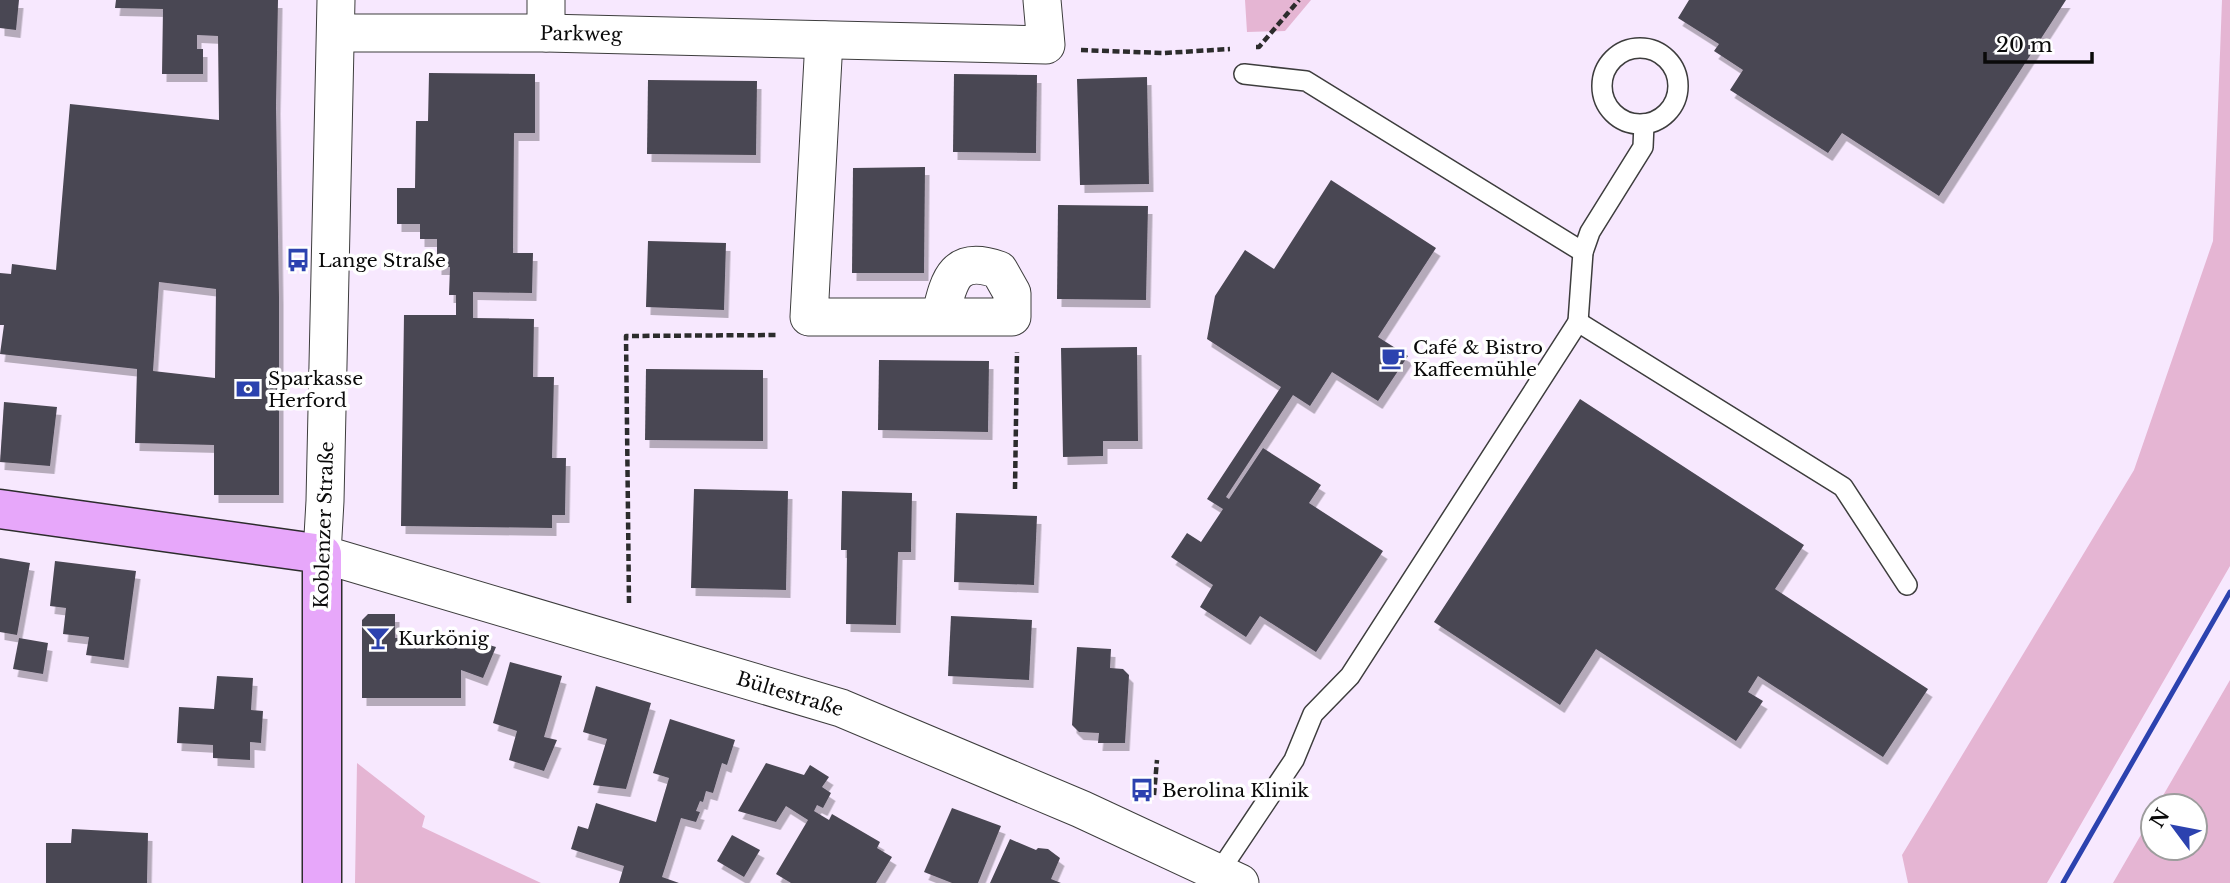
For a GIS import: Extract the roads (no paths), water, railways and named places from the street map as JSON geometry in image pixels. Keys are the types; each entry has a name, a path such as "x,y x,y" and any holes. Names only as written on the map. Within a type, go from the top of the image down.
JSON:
{"street":[{"name":"Parkweg","path":"337,17 546,16 824,40 1046,45 1042,0"},
{"name":"Koblenzer Straße","path":"322,883 322,554 326,501 337,17"},
{"path":"824,40 809,317 940,317 1012,317 1012,292 999,270 982,264 966,266 953,276 940,317"},
{"path":"0,509 322,554"},
{"name":"Bültestraße","path":"322,554 841,708 1081,809 1230,877"}],"lane":[{"path":"1244,74 1306,80 1583,252"},
{"path":"1230,877 1294,760 1313,715 1350,676 1578,321 1583,252 1590,232 1643,147 1644,124"},
{"path":"1578,321 1843,487 1907,584"}],"railway":[{"path":"2063,883 2230,592"}],"place":[{"name":"Lange Straße","path":"298,260"},
{"name":"Café & Bistro Kaffeemühle","path":"1393,358"},
{"name":"Sparkasse Herford","path":"248,389"},
{"name":"Kurkönig","path":"378,638"},
{"name":"Berolina Klinik","path":"1142,790"}]}
